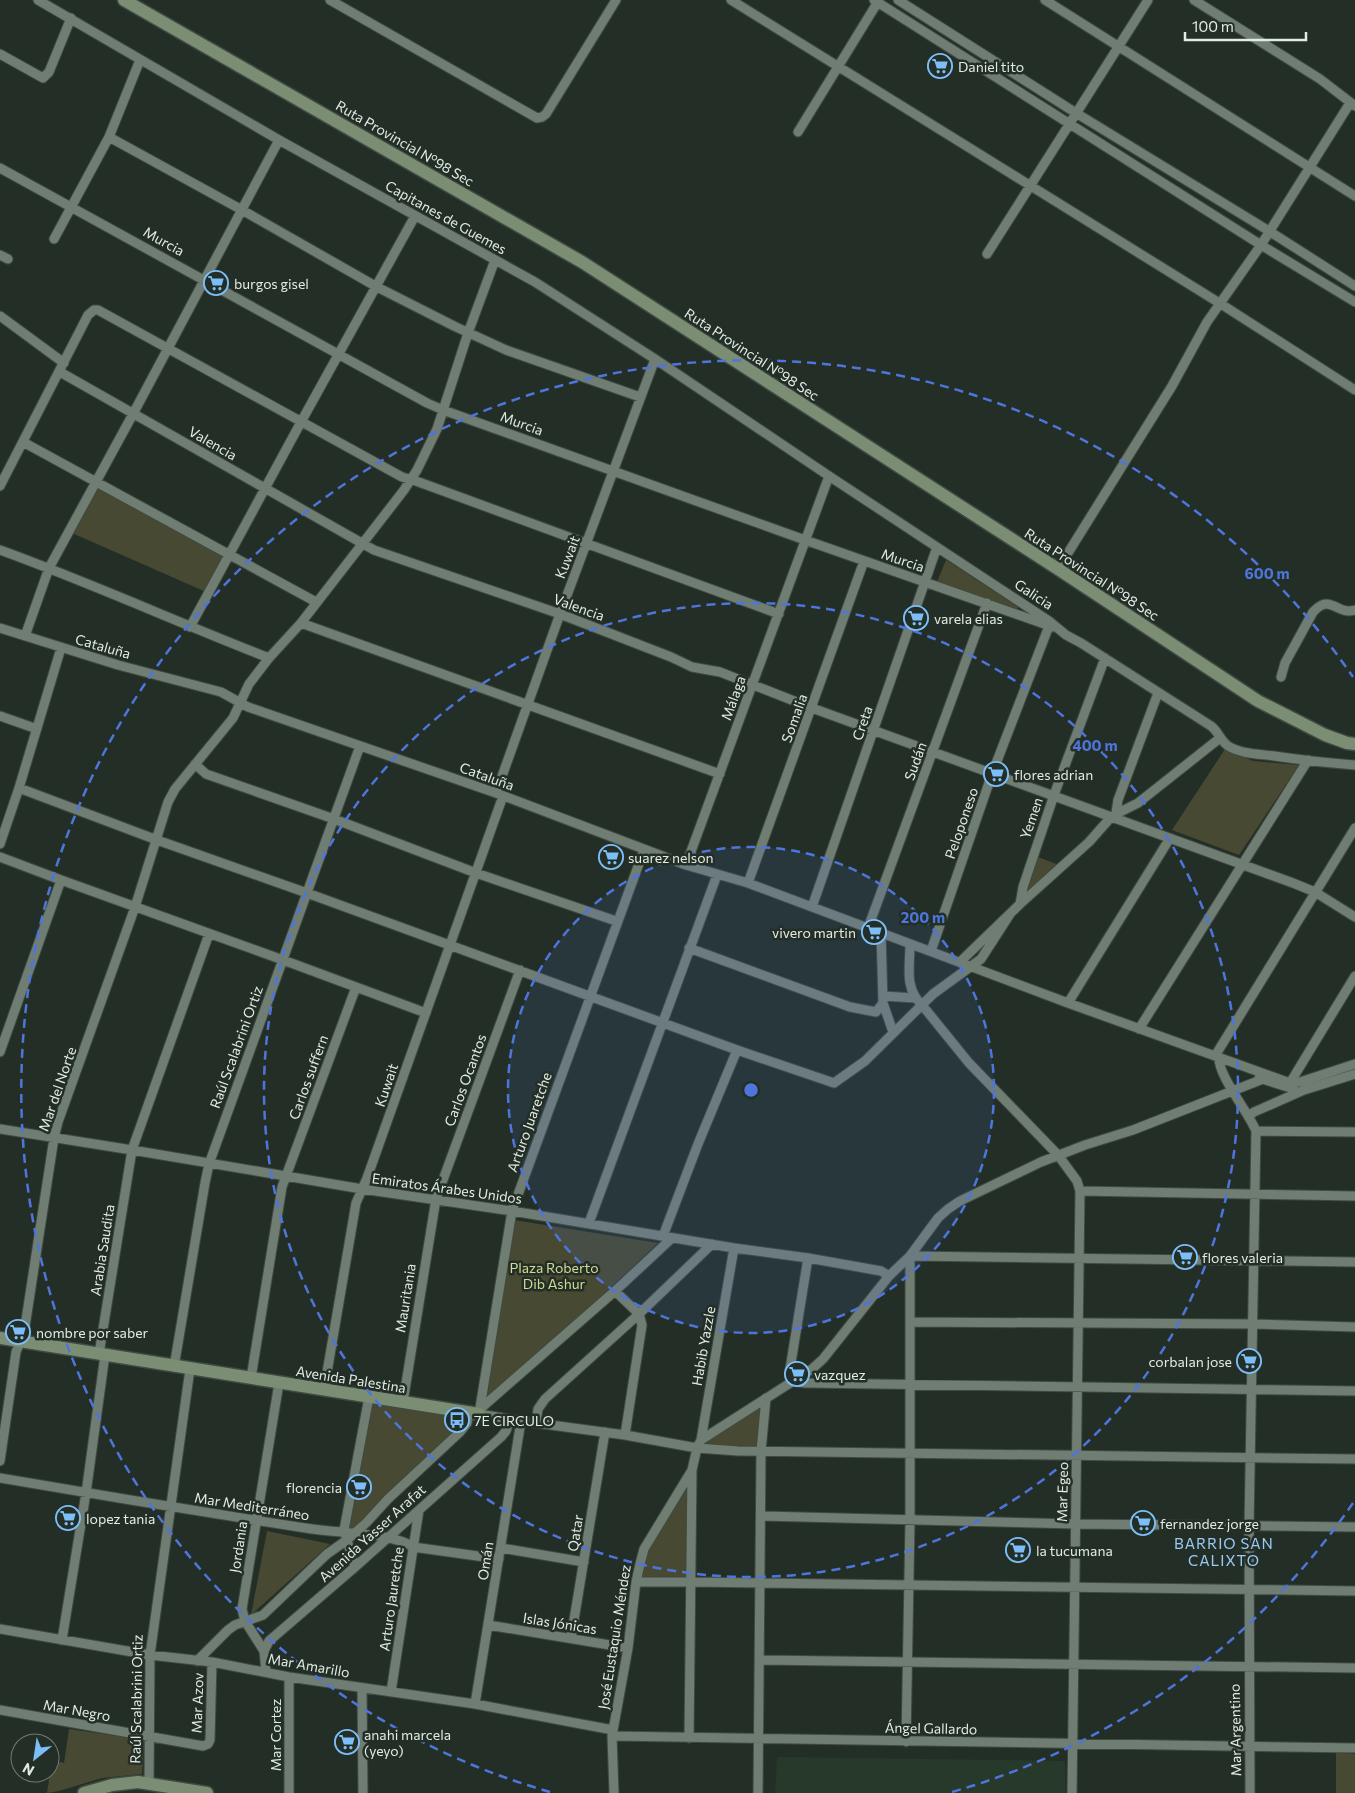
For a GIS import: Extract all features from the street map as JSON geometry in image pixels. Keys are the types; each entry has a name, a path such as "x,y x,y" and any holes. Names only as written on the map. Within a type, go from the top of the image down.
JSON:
{"street":[{"name":"Capitanes de Guemes","path":"38,0 279,140 535,282 655,358 829,476"},
{"name":"Ruta Provincial Nº98 Sec","path":"124,0 582,262 1058,569 1258,701 1324,735 1355,744"},
{"path":"330,0 537,118 546,114 616,0"},
{"path":"731,0 1221,304 1355,390"},
{"path":"898,0 1355,286"},
{"path":"1045,0 1355,196"},
{"path":"987,254 1148,0"},
{"path":"1058,569 1172,386 1199,336 1352,105 1320,79 1194,0"},
{"path":"798,132 876,1 1261,245 1355,302"},
{"path":"0,54 43,78 49,72 71,18"},
{"path":"54,240 73,207 108,137 140,60"},
{"path":"108,137 242,210 377,287 468,333 506,350 640,397"},
{"path":"25,636 49,568 279,140"},
{"name":"Murcia","path":"0,168 443,410 864,561 1049,623"},
{"path":"190,627 415,216"},
{"name":"Mar del Norte","path":"0,1461 16,1352 24,1333 54,1138 172,795 233,718 249,684 268,658 301,623 411,480 437,429 468,333 495,260"},
{"path":"0,486 88,315 94,310 98,310 402,477 779,614"},
{"path":"0,316 64,363"},
{"name":"Kuwait","path":"324,1390 356,1203 367,1178 476,873 528,704 655,358"},
{"name":"Valencia","path":"60,372 374,550 560,614 670,656 692,667 720,672 752,686 992,774 1114,814 1170,838 1315,892 1355,916"},
{"path":"23,442 316,602"},
{"name":"Málaga","path":"686,865 829,476"},
{"name":"Galicia","path":"829,476 1066,635 1215,728 1220,738 1227,745 1240,751 1320,763 1355,765"},
{"name":"Creta","path":"812,907 937,547"},
{"path":"0,550 49,568 268,658"},
{"name":"Somalia","path":"748,883 864,561"},
{"name":"Sudán","path":"868,928 987,603"},
{"path":"1281,677 1286,663 1313,612 1319,605 1328,603 1347,611 1355,610"},
{"path":"301,623 720,774"},
{"name":"Peloponeso","path":"931,951 992,774 1049,623"},
{"name":"Cataluña","path":"0,628 118,665 221,692 241,703 500,795 686,865 748,883 1217,1059"},
{"path":"0,844 19,788 61,648"},
{"name":"Yemen","path":"1020,904 1022,887 1105,658"},
{"path":"1114,814 1158,693"},
{"path":"0,716 37,729"},
{"path":"960,962 1020,904 1089,842 1114,814 1138,803 1220,738"},
{"name":"Raúl Scalabrini Ortiz","path":"174,1367 204,1183 360,746"},
{"path":"1139,1029 1308,760"},
{"path":"195,764 206,774 334,819 476,873 616,921"},
{"path":"19,788 156,840 520,970 736,1050 834,1083 864,1061 933,994 981,959 1010,914"},
{"path":"1217,1059 1315,892 1355,828"},
{"path":"1068,1003 1170,838"},
{"name":"Arturo Juaretche","path":"476,1412 512,1211 616,921 644,850"},
{"path":"0,857 426,1013"},
{"path":"589,1223 717,875"},
{"path":"0,1052 60,880"},
{"path":"881,932 883,999 892,1032"},
{"name":"Arabia Saudita","path":"62,1640 86,1493 102,1355 132,1150 209,934"},
{"path":"910,944 909,982 915,998 969,1063 1058,1155 1077,1182 1080,1191 1355,1196"},
{"path":"689,948 850,1007 876,1012 880,1010 883,999"},
{"name":"Carlos Ocantos","path":"436,1199 520,970"},
{"path":"1290,1082 1355,976"},
{"name":"Carlos suffern","path":"286,1176 356,987"},
{"path":"883,999 915,998"},
{"path":"668,1237 698,1144 736,1050"},
{"path":"1217,1059 1282,1086 1304,1090"},
{"path":"1217,1059 1290,1082 1300,1082 1355,1064"},
{"path":"1217,1059 1256,1131 1355,1132"},
{"path":"1249,1116 1304,1090 1355,1074"},
{"path":"699,1444 812,1369 823,1359 889,1276 910,1256 927,1231 948,1209 960,1201 1058,1155 1133,1130 1263,1079"},
{"name":"Emiratos Árabes Unidos","path":"0,1129 362,1189 808,1258 881,1271 889,1276"},
{"name":"Mar Argentino","path":"1250,1793 1249,1527 1256,1131"},
{"path":"251,1378 282,1187 286,1176"},
{"name":"Mar Egeo","path":"1072,1793 1080,1191"},
{"name":"Mauritania","path":"403,1402 436,1199"},
{"name":"Avenida Yasser Arafat","path":"197,1661 235,1625 263,1615 460,1432 476,1412 615,1292 668,1237"},
{"path":"536,1423 538,1409 545,1399 639,1314 712,1244"},
{"name":"Habib Yazzle","path":"692,1470 699,1444 734,1248"},
{"path":"910,1256 1355,1262"},
{"path":"906,1742 910,1521 910,1256"},
{"path":"792,1381 790,1369 808,1258"},
{"path":"615,1292 639,1314 642,1325 624,1435"},
{"path":"910,1322 1253,1324 1355,1327"},
{"name":"Avenida Palestina","path":"0,1338 174,1367 476,1412 510,1420 761,1451 1355,1459"},
{"name":"Raúl Scalabrini Ortiz","path":"149,1788 151,1737 150,1655 190,1369"},
{"path":"792,1381 805,1383 1355,1391"},
{"name":"Jordania","path":"245,1621 242,1609 278,1383"},
{"path":"355,1567 348,1536 369,1397"},
{"path":"758,1793 761,1451 766,1398"},
{"name":"Avenida Yasser Arafat","path":"264,1651 269,1641 388,1538 500,1437 506,1430 510,1420"},
{"name":"Omán","path":"476,1704 521,1421"},
{"name":"Qatar","path":"571,1638 605,1432"},
{"path":"688,1738 692,1582 692,1470"},
{"name":"José Eustaquio Méndez","path":"614,1793 612,1733 628,1648 636,1582 644,1549 692,1470"},
{"name":"Mar Mediterráneo","path":"0,1478 348,1536 388,1538 404,1541 413,1547 499,1559"},
{"name":"Arturo Jauretche","path":"391,1692 419,1510"},
{"path":"761,1516 910,1521 1355,1527"},
{"path":"501,1548 584,1562"},
{"path":"636,1582 1355,1591"},
{"path":"245,1621 264,1651 266,1671"},
{"name":"Islas Jónicas","path":"488,1625 628,1648"},
{"name":"Mar Amarillo","path":"0,1629 150,1655 212,1662 289,1677 476,1704 612,1733"},
{"path":"760,1660 1073,1666 1355,1668"},
{"name":"Mar Azov","path":"208,1744 210,1740 212,1662"},
{"name":"Mar Cortez","path":"289,1677 290,1793"},
{"path":"362,1688 363,1793"},
{"name":"Mar Negro","path":"0,1710 203,1746 208,1744"},
{"name":"Ángel Gallardo","path":"612,1733 688,1738 1355,1748"},
{"path":"84,1793 112,1789 138,1782 149,1788 207,1793"}],"shaded area":[{"path":"777,1757 1065,1761 1065,1793 775,1793"}],"green space":[{"path":"96,485 226,555 206,592 72,533"},
{"path":"946,560 1018,607 1017,611 937,582"},
{"path":"1225,749 1253,761 1299,765 1239,855 1172,830"},
{"path":"1038,857 1059,865 1031,889 1026,889"},
{"name":"Plaza Roberto Dib Ashur","path":"514,1220 658,1243 573,1323 487,1397"},
{"path":"765,1399 760,1450 698,1447"},
{"path":"372,1402 468,1414 466,1422 353,1532 346,1532"},
{"path":"691,1471 691,1581 636,1582 643,1555"},
{"path":"267,1531 330,1544 251,1615"},
{"path":"69,1729 144,1740 142,1774 102,1778 47,1793 49,1783 60,1783 60,1762 64,1763"},
{"path":"1336,1752 1355,1754 1355,1793 1336,1793"}],"place":[{"name":"Daniel tito","path":"940,66"},
{"name":"burgos gisel","path":"216,283"},
{"name":"varela elias","path":"916,618"},
{"name":"flores adrian","path":"996,774"},
{"name":"suarez nelson","path":"611,857"},
{"name":"vivero martin","path":"874,932"},
{"name":"flores valeria","path":"1185,1257"},
{"name":"nombre por saber","path":"18,1332"},
{"name":"corbalan jose","path":"1249,1361"},
{"name":"vazquez","path":"797,1374"},
{"name":"7E CIRCULO","path":"457,1420"},
{"name":"florencia","path":"359,1487"},
{"name":"lopez tania","path":"68,1518"},
{"name":"fernandez jorge","path":"1143,1523"},
{"name":"la tucumana","path":"1018,1550"},
{"name":"anahi marcela (yeyo)","path":"347,1742"}],"district":[{"name":"BARRIO SAN CALIXTO","path":"1224,1552"}]}
